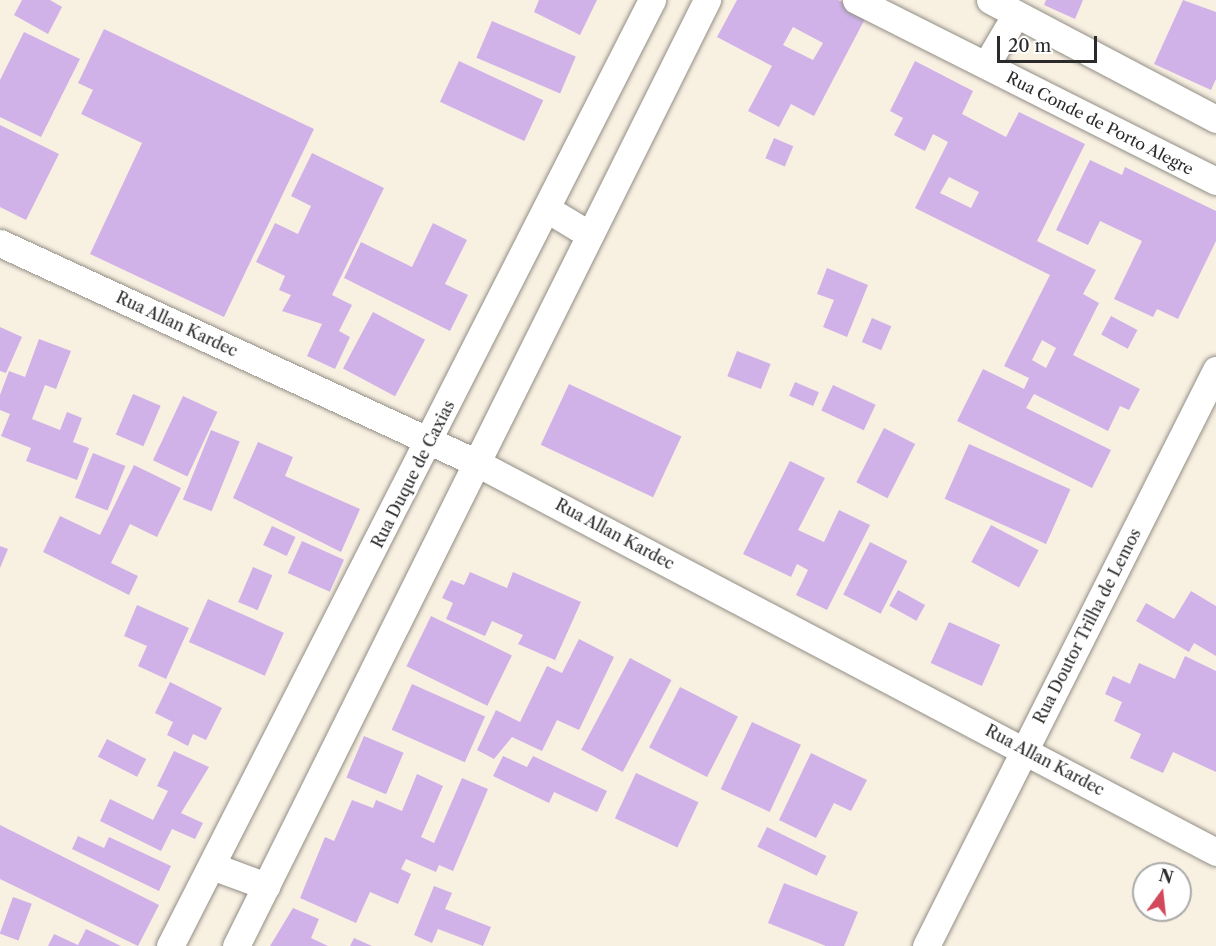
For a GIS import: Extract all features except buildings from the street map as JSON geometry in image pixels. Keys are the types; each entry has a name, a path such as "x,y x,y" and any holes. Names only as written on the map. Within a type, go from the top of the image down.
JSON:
{"street":[{"name":"Rua Duque de Caxias","path":"170,946 431,441 652,0"},
{"path":"236,946 707,0"},
{"name":"Rua Conde de Porto Alegre","path":"856,0 1216,181"},
{"path":"990,0 1216,119"},
{"path":"986,65 1016,14"},
{"path":"547,209 590,235"},
{"name":"Rua Allan Kardec","path":"0,243 477,463 1025,749 1216,852"},
{"name":"Rua Doutor Trilha de Lemos","path":"926,946 1216,370"},
{"path":"212,866 266,886"}]}
